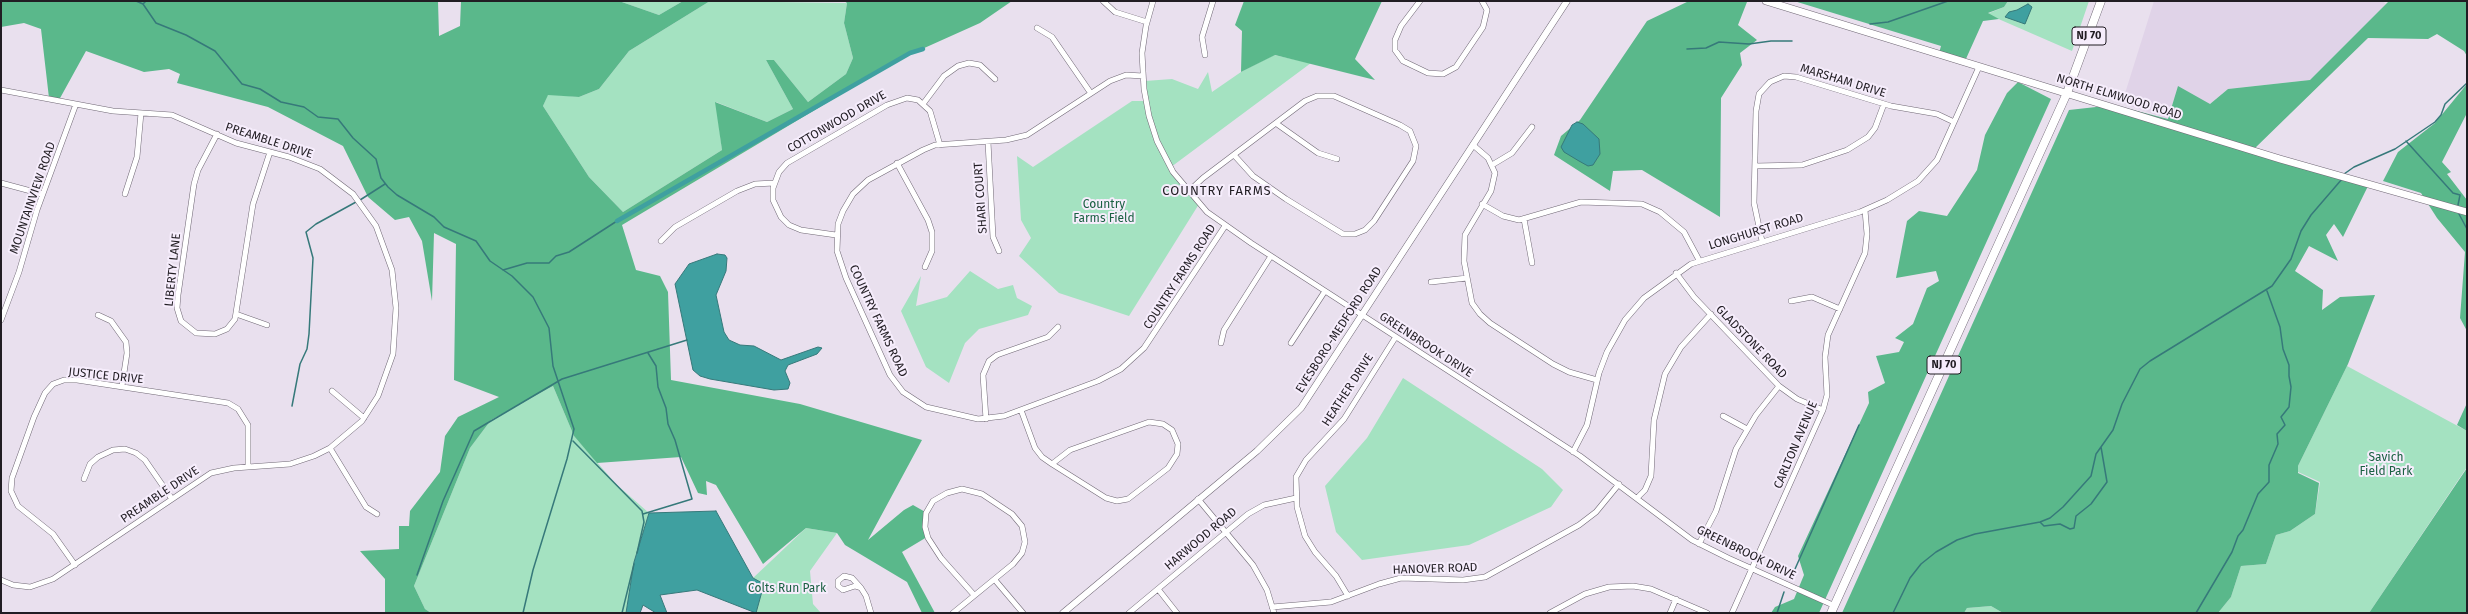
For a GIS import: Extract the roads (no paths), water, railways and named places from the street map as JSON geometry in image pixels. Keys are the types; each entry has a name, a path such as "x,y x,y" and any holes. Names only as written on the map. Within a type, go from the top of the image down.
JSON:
{"highway":[{"name":"NJ 70","path":"1833,609 2067,93 2101,1"}],"main road":[{"name":"NORTH ELMWOOD ROAD","path":"1766,1 2280,158 2467,212"}],"street":[{"path":"1103,1 1115,12 1147,22"},
{"name":"GREENBROOK DRIVE","path":"1152,1 1142,53 1146,107 1154,132 1168,164 1188,192 1207,212 1225,226 1395,338 1574,452 1700,544 1833,609"},
{"path":"1205,55 1202,37 1212,1"},
{"path":"1420,1 1401,26 1395,40 1395,50 1403,61 1428,73 1443,74 1456,67 1483,27 1487,10 1482,1"},
{"name":"EVESBORO-MEDFORD ROAD","path":"1063,613 1257,451 1293,417 1308,399 1567,1"},
{"path":"1037,28 1052,37 1090,92"},
{"path":"940,145 935,122 923,104 944,76 958,66 970,63 980,65 995,79"},
{"name":"LONGHURST ROAD","path":"1574,452 1587,425 1597,380 1613,338 1634,308 1649,293 1676,273 1699,260 1865,210 1912,185 1928,171 1940,154 1979,67"},
{"name":"COUNTRY FARMS ROAD","path":"1143,76 1121,76 1090,92 1027,135 1013,139 988,142 940,145 923,150 868,180 853,194 842,211 836,235 837,250 843,271 883,362 898,387 914,401 932,410 965,417 986,419 1021,410 1104,379 1136,357 1148,343 1225,226"},
{"name":"MARSHAM DRIVE","path":"1762,241 1754,203 1757,99 1762,89 1774,79 1784,76 1796,77 1884,104 1937,114 1954,122"},
{"name":"PREAMBLE DRIVE","path":"1,90 76,104 180,117 243,145 305,162 340,183 368,212 386,248 395,293 395,339 384,382 364,418 330,448 310,458 290,464 226,468 211,473 53,579 38,586 21,586 1,580"},
{"path":"1188,192 1234,155 1311,98 1323,95 1334,96 1406,128 1415,140 1415,156 1370,226 1360,233 1349,235 1333,228 1275,192 1247,171 1234,155"},
{"name":"COTTONWOOD DRIVE","path":"774,183 779,172 787,163 887,105 907,98 923,104"},
{"name":"MOUNTAINVIEW ROAD","path":"1,320 3,306 19,272 42,194 76,104"},
{"path":"1755,166 1802,165 1847,150 1868,137 1875,128 1884,104"},
{"path":"125,194 137,157 141,113"},
{"path":"1277,124 1318,153 1337,159"},
{"path":"1492,165 1512,153 1532,127"},
{"name":"LIBERTY LANE","path":"217,134 194,184 177,308 185,326 202,335 221,332 231,324 236,314 253,204 270,152"},
{"name":"SHARI COURT","path":"988,142 993,237 999,251"},
{"path":"1473,145 1485,154 1492,165 1495,179 1465,235 1463,254 1472,303 1490,324 1558,367 1597,380"},
{"path":"897,163 925,214 932,232 932,251 925,267"},
{"path":"1,183 42,194"},
{"path":"662,241 675,227 737,191 755,184 774,183 773,194 775,206 785,221 801,230 836,235"},
{"path":"1482,204 1508,218 1524,219 1581,202 1642,204 1660,212 1684,232 1699,260"},
{"name":"CARLTON AVENUE","path":"1732,613 1823,410 1827,395 1826,343 1865,253 1868,234 1865,210"},
{"path":"1524,219 1532,263"},
{"path":"1221,343 1224,330 1271,256"},
{"name":"GLADSTONE ROAD","path":"1676,273 1710,314 1779,386 1797,399 1823,410"},
{"path":"1431,282 1467,278"},
{"path":"1291,343 1325,291"},
{"path":"1791,301 1812,297 1840,309"},
{"path":"236,314 267,325"},
{"path":"1637,498 1645,490 1651,476 1654,420 1665,374 1681,346 1710,314"},
{"path":"98,315 111,320 126,342 127,353 122,386"},
{"path":"986,419 983,375 988,361 997,355 1048,337 1058,327"},
{"name":"HEATHER DRIVE","path":"1348,596 1336,576 1308,542 1296,498 1295,482 1300,468 1344,419 1395,338"},
{"name":"JUSTICE DRIVE","path":"75,565 53,534 18,506 12,496 12,478 39,404 45,393 53,384 70,380 122,386 214,400 233,405 243,414 248,425 248,467"},
{"path":"1700,544 1716,511 1732,459 1747,429 1759,410 1779,386"},
{"path":"332,391 364,418"},
{"path":"1021,410 1035,448 1042,457 1052,464 1106,498 1123,500 1138,493 1172,464 1177,454 1178,444 1174,434 1168,426 1159,422 1149,422 1070,450 1052,464"},
{"path":"1723,416 1747,429"},
{"path":"330,448 366,507 377,514"},
{"path":"84,479 90,464 98,457 113,450 124,450 136,453 145,460 172,499"},
{"name":"HANOVER ROAD","path":"1272,607 1325,604 1386,581 1401,578 1463,580 1485,577 1579,525 1601,507 1619,484"},
{"path":"953,613 995,580 1022,553 1024,535 1019,521 1007,510 975,491 962,489 938,497 926,513 925,523 927,536 941,558 974,595"},
{"name":"HARWOOD ROAD","path":"1129,613 1225,532 1258,508 1296,498"},
{"path":"1198,499 1257,571 1267,590 1274,613"},
{"path":"995,580 1023,613"},
{"path":"1550,613 1585,594 1621,586 1651,589 1707,613"},
{"path":"861,588 868,600 871,613"},
{"path":"1158,589 1176,613"},
{"path":"1670,613 1676,599"}],"waterway":[{"path":"136,1 143,4 156,23 186,35 215,51 242,84 260,89 281,102 304,107 318,117 338,119 353,138 376,159 381,178 388,187 397,195 434,217 444,227 476,241 490,261 512,276 533,297 549,328 553,366 574,429 567,459 533,570 523,613"},
{"path":"143,4 146,1"},
{"path":"1870,24 1888,22 1948,1"},
{"path":"1687,49 1706,48 1719,42 1749,44 1771,41 1792,41"},
{"path":"617,221 910,53 923,49"},
{"path":"2344,174 2354,167 2395,149 2435,122 2441,115 2445,104 2467,83"},
{"path":"2406,141 2453,193 2460,195 2458,205"},
{"path":"1893,613 1910,578 1921,564 1936,552 1957,540 1975,534 2040,522 2050,518 2063,507 2091,476 2096,454 2113,430 2122,404 2140,369 2150,361 2272,286 2291,259 2301,231 2311,215 2342,179"},
{"path":"360,200 385,184"},
{"path":"292,406 300,364 307,349 309,334 313,258 306,232 316,224 356,202"},
{"path":"2459,214 2467,229"},
{"path":"503,270 527,263 549,263 556,256 569,252 617,221"},
{"path":"2196,613 2232,552 2258,494 2269,482 2269,465 2278,444 2277,434 2285,425 2281,417 2289,407 2291,387 2289,365 2283,349 2280,327 2267,291"},
{"path":"417,575 443,501 474,431 562,379 687,340"},
{"path":"643,514 692,499 675,440 668,424 666,408 658,387 656,366 648,353"},
{"path":"1791,578 1859,425"},
{"path":"573,441 642,511 644,522 637,553"},
{"path":"2040,522 2044,526 2060,524 2070,529 2074,528 2076,516 2091,504 2107,482 2101,447"},
{"path":"622,613 634,564"},
{"path":"1777,613 1784,592"}],"district":[{"name":"COUNTRY FARMS","path":"1217,191"}],"park label":[{"name":"Country Farms Field","path":"1104,212"},
{"name":"Savich Field Park","path":"2386,465"},
{"name":"Colts Run Park","path":"787,589"}]}
